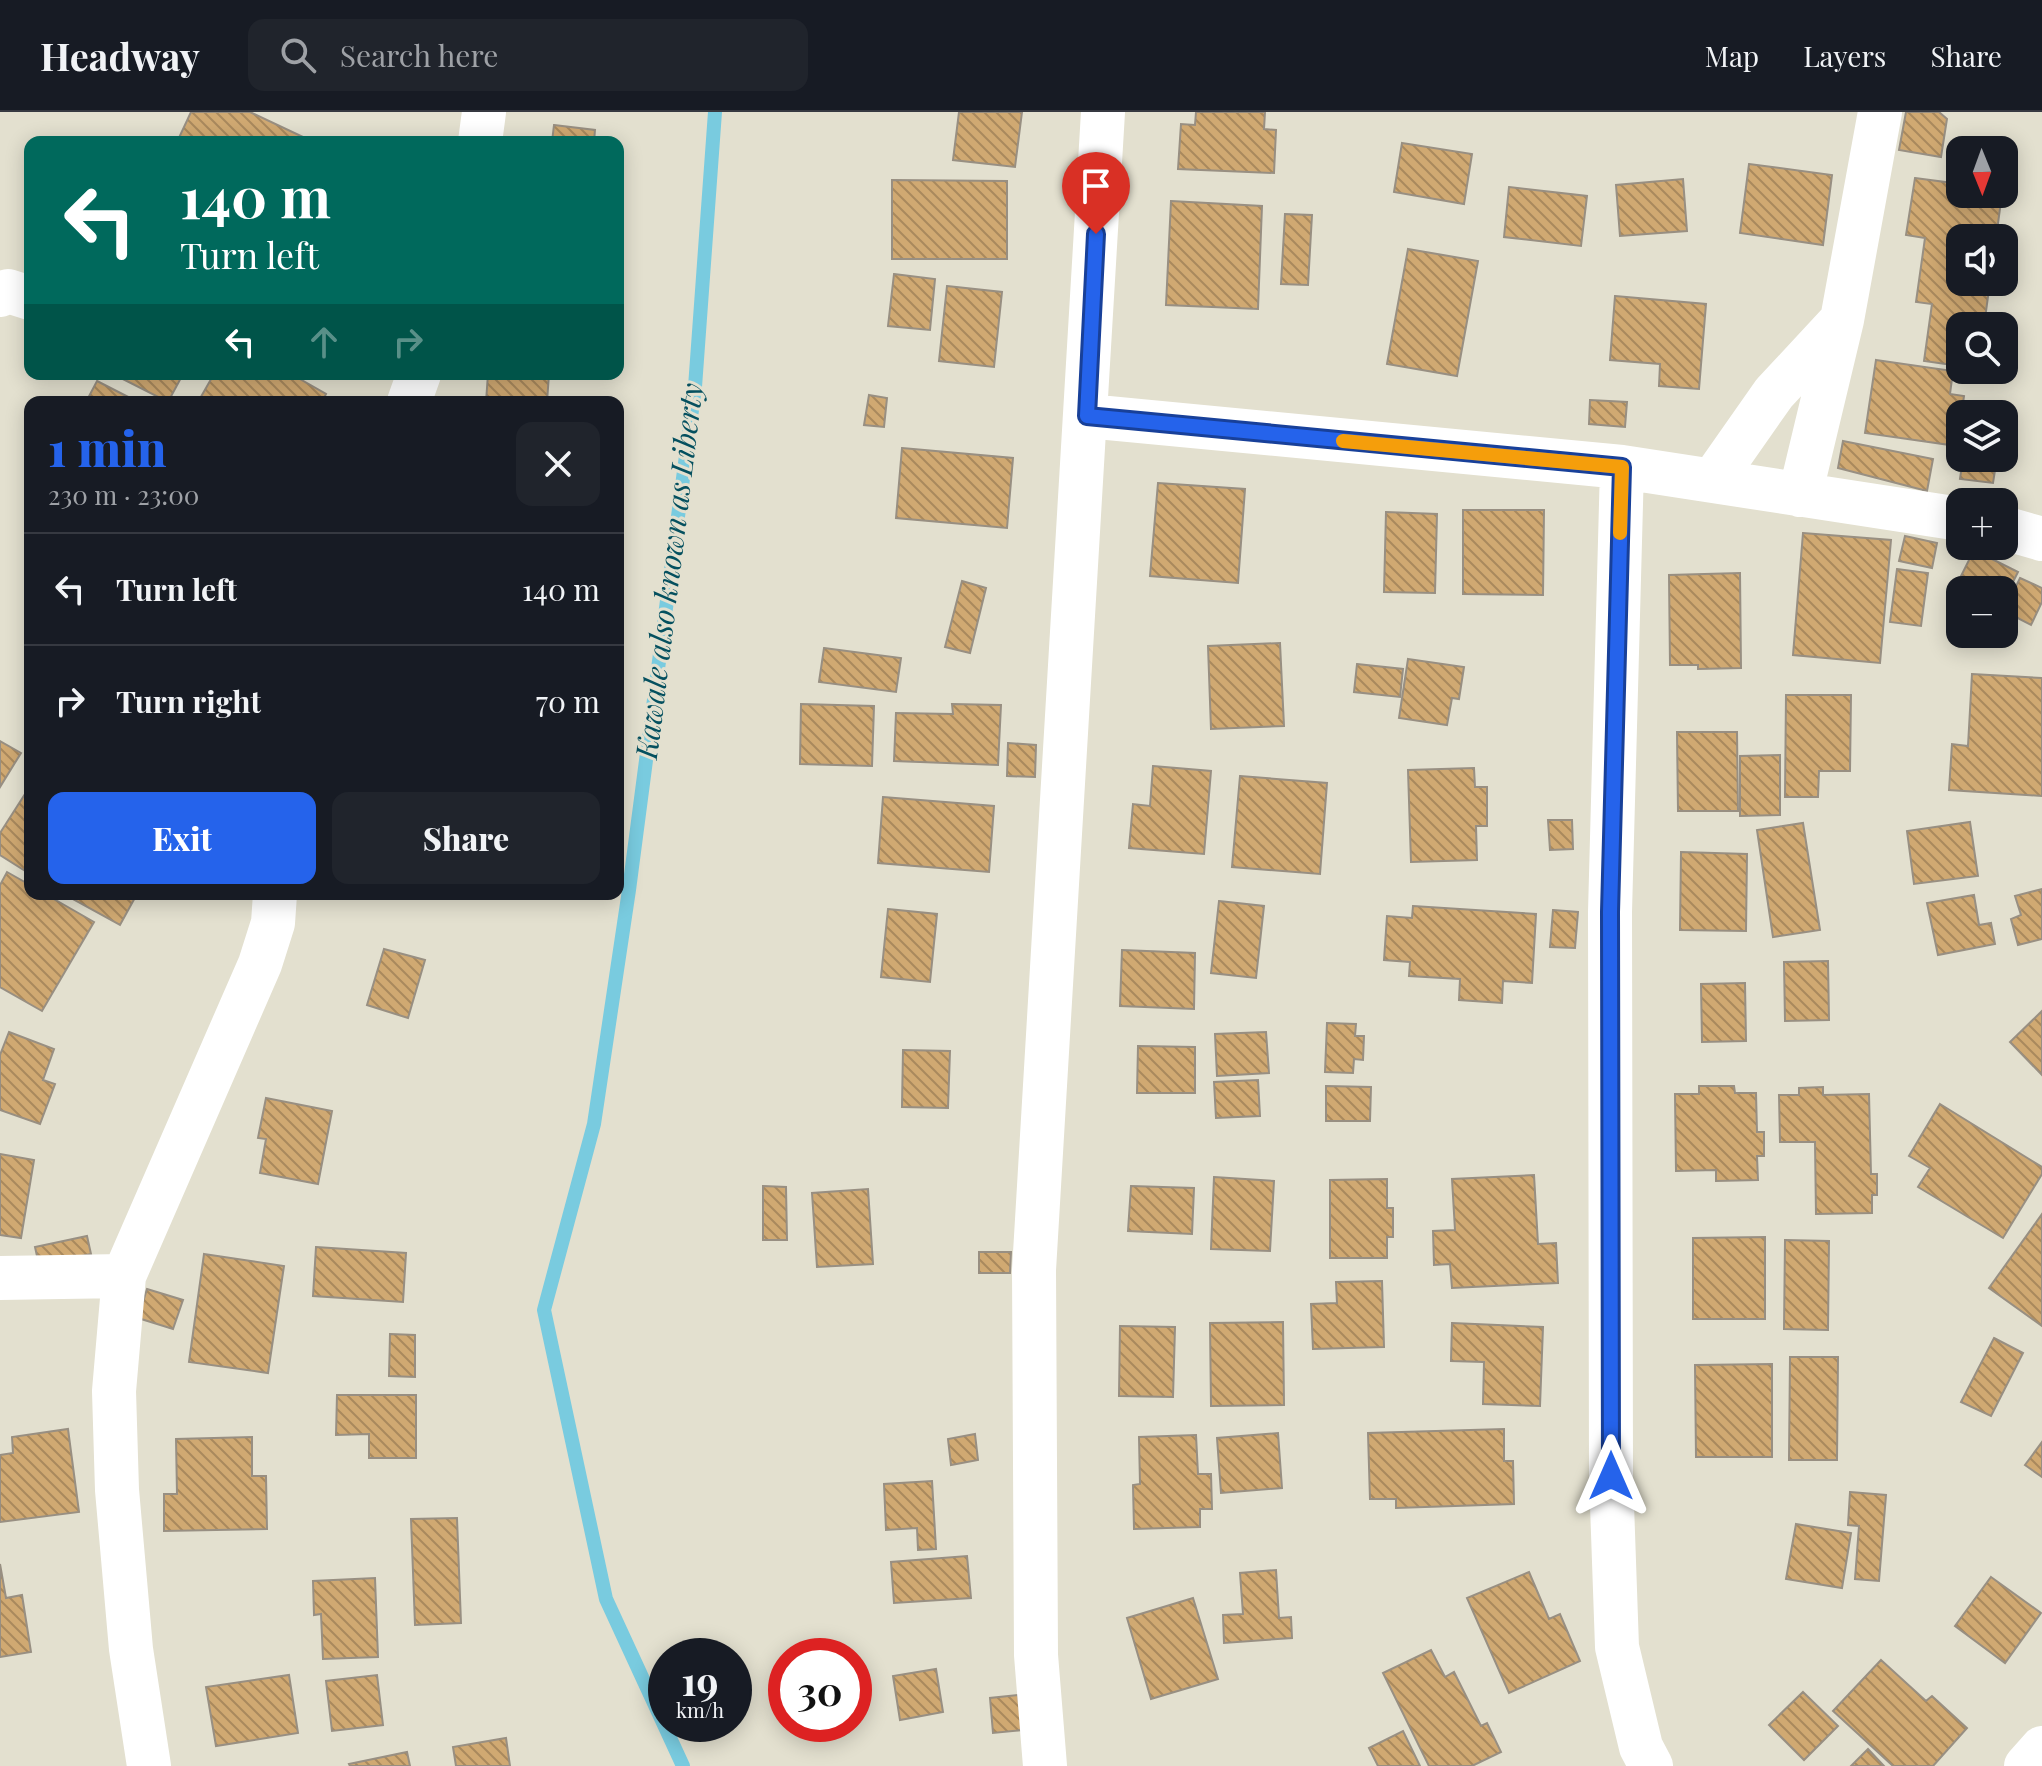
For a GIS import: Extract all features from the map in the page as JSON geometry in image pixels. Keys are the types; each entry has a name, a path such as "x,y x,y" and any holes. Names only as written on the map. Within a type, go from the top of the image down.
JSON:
{"street":[{"path":"481,136 484,112"},
{"path":"1045,1766 1036,1655 1034,1270 1103,112"},
{"path":"1800,495 1842,320 1880,112"},
{"path":"0,295 8,291 24,296"},
{"path":"1713,480 1774,393 1842,320"},
{"path":"1087,416 1622,467 1946,517"},
{"path":"1622,467 1610,912 1611,1476 1617,1647 1641,1747 1651,1766"},
{"path":"2018,532 2042,539"},
{"path":"149,1766 131,1649 117,1490 114,1391 124,1276 260,964 273,923 275,900"},
{"path":"0,1278 124,1276"},
{"path":"2026,1766 2042,1748"}],"building":[{"path":"191,112 250,112 301,136 180,136"},
{"path":"959,112 1022,112 1015,167 953,160"},
{"path":"1196,112 1265,112 1264,129 1276,130 1274,173 1178,169 1181,124 1195,125"},
{"path":"1906,112 1939,112 1947,119 1941,157 1899,150"},
{"path":"554,125 595,130 594,136 553,136"},
{"path":"1402,143 1472,154 1464,204 1394,192"},
{"path":"1749,164 1832,175 1823,245 1740,233"},
{"path":"1915,178 1946,182 1946,208 2000,208 1998,224 1946,224 1946,296 1988,296 1986,312 1946,312 1946,364 1924,361 1932,304 1916,302 1925,238 1906,235"},
{"path":"1683,179 1687,231 1620,236 1616,185"},
{"path":"892,180 1007,181 1007,259 892,259"},
{"path":"1509,187 1587,196 1581,246 1504,237"},
{"path":"1171,201 1262,206 1258,309 1166,305"},
{"path":"1285,214 1312,215 1308,285 1281,284"},
{"path":"1408,249 1478,261 1457,376 1387,364"},
{"path":"894,274 935,279 930,330 888,326"},
{"path":"947,286 1002,292 994,367 939,361"},
{"path":"1615,296 1706,304 1699,389 1659,386 1660,364 1610,360"},
{"path":"1876,360 1946,370 1946,384 1951,384 1950,394 1964,396 1963,400 1946,400 1946,444 1865,433"},
{"path":"125,380 180,380 171,396 156,396"},
{"path":"211,380 302,380 326,394 325,396 201,396"},
{"path":"488,380 549,380 547,396 486,396"},
{"path":"97,381 126,396 89,396"},
{"path":"869,395 887,398 884,427 864,425"},
{"path":"1590,400 1627,402 1625,427 1589,424"},
{"path":"1843,441 1933,459 1927,491 1838,468"},
{"path":"902,448 1013,458 1007,528 896,518"},
{"path":"1961,472 1995,472 1993,483 1960,479"},
{"path":"1158,483 1245,489 1238,583 1150,576"},
{"path":"1463,510 1544,510 1543,595 1463,594"},
{"path":"1386,512 1437,514 1435,593 1384,592"},
{"path":"1803,533 1891,540 1880,663 1793,655"},
{"path":"1905,536 1937,543 1932,568 1899,561"},
{"path":"1969,560 1994,560 2018,572 2016,576 1961,576"},
{"path":"1897,569 1928,573 1921,626 1890,622"},
{"path":"1740,573 1741,668 1698,669 1698,665 1670,665 1669,575"},
{"path":"2020,578 2042,588 2042,602 2031,625 2018,618"},
{"path":"962,581 986,588 970,653 945,647"},
{"path":"1280,643 1284,726 1211,729 1208,646"},
{"path":"824,648 901,658 896,692 819,682"},
{"path":"1408,659 1464,667 1459,699 1452,698 1447,725 1399,718"},
{"path":"1357,664 1403,669 1400,697 1354,692"},
{"path":"1972,674 2042,678 2042,796 1949,790 1952,744 1968,746"},
{"path":"1786,695 1851,695 1850,771 1819,771 1818,797 1785,797"},
{"path":"801,704 874,706 872,766 800,764"},
{"path":"952,704 1001,705 998,765 894,761 896,713 953,714"},
{"path":"1677,732 1737,732 1738,811 1678,811"},
{"path":"0,741 21,753 0,787"},
{"path":"1008,743 1036,745 1035,777 1007,776"},
{"path":"1780,755 1780,815 1740,816 1740,756"},
{"path":"1153,766 1211,771 1204,854 1129,848 1133,804 1150,806"},
{"path":"1474,768 1475,787 1487,787 1487,826 1476,826 1477,860 1411,862 1408,770"},
{"path":"1240,776 1327,783 1320,874 1232,867"},
{"path":"24,796 24,870 0,855 0,833"},
{"path":"883,797 994,806 989,872 878,863"},
{"path":"1548,820 1572,820 1573,849 1550,850"},
{"path":"1970,822 1978,876 1914,884 1907,831"},
{"path":"1803,823 1820,930 1773,937 1757,830"},
{"path":"1681,852 1747,854 1746,931 1680,930"},
{"path":"7,872 24,882 24,900 56,900 94,922 42,1011 0,987 0,885"},
{"path":"2042,889 2042,939 2018,945 2011,919 2021,915 2015,896"},
{"path":"1974,895 1979,925 1991,923 1995,944 1938,955 1927,903"},
{"path":"74,900 134,900 120,925"},
{"path":"1219,901 1264,906 1256,978 1211,973"},
{"path":"1413,906 1536,914 1532,983 1503,981 1502,1003 1459,1000 1460,979 1409,976 1410,962 1384,960 1387,916 1412,918"},
{"path":"888,909 937,914 930,982 881,977"},
{"path":"1553,910 1578,912 1575,948 1550,947"},
{"path":"384,949 425,960 408,1018 367,1005"},
{"path":"1122,950 1195,953 1194,1009 1120,1006"},
{"path":"1828,961 1829,1020 1785,1021 1784,962"},
{"path":"1745,983 1746,1041 1702,1042 1701,984"},
{"path":"2042,1011 2042,1075 2010,1042"},
{"path":"1327,1023 1356,1024 1355,1036 1364,1036 1363,1060 1354,1059 1353,1073 1325,1072"},
{"path":"9,1032 54,1049 43,1080 55,1084 40,1124 0,1110 0,1055"},
{"path":"1266,1032 1269,1073 1217,1076 1215,1034"},
{"path":"1138,1046 1195,1047 1195,1093 1137,1093"},
{"path":"903,1050 950,1051 948,1108 902,1107"},
{"path":"1258,1080 1260,1116 1216,1118 1214,1082"},
{"path":"1326,1086 1371,1087 1370,1121 1326,1121"},
{"path":"1699,1086 1734,1086 1735,1093 1756,1093 1757,1132 1764,1132 1764,1156 1757,1156 1758,1180 1716,1181 1716,1170 1676,1171 1675,1094 1699,1094"},
{"path":"1823,1087 1823,1095 1869,1094 1871,1174 1877,1174 1877,1195 1872,1195 1872,1213 1816,1214 1815,1142 1780,1142 1779,1095 1799,1095 1799,1088"},
{"path":"266,1098 332,1111 318,1184 260,1173 266,1139 258,1138"},
{"path":"1940,1104 2042,1167 2042,1174 2003,1238 1918,1187 1930,1168 1909,1156"},
{"path":"0,1154 34,1160 21,1238 0,1235"},
{"path":"1534,1175 1538,1244 1556,1243 1558,1283 1452,1288 1450,1264 1434,1265 1433,1231 1455,1230 1452,1179"},
{"path":"1214,1177 1274,1181 1270,1251 1211,1249"},
{"path":"1387,1179 1387,1208 1393,1208 1393,1237 1387,1237 1387,1258 1330,1258 1330,1180"},
{"path":"763,1186 786,1187 787,1240 763,1240"},
{"path":"1131,1186 1194,1188 1192,1234 1128,1231"},
{"path":"868,1189 873,1264 817,1267 812,1193"},
{"path":"2042,1214 2042,1326 1989,1288"},
{"path":"87,1236 91,1254 39,1265 35,1247"},
{"path":"1765,1237 1765,1319 1693,1319 1693,1238"},
{"path":"1785,1240 1829,1241 1828,1330 1784,1329"},
{"path":"316,1247 406,1253 403,1302 313,1296"},
{"path":"979,1252 1011,1252 1010,1273 979,1273"},
{"path":"204,1254 284,1266 268,1373 189,1362"},
{"path":"1382,1281 1384,1347 1313,1349 1311,1304 1337,1303 1336,1282"},
{"path":"147,1289 183,1300 173,1329 138,1318"},
{"path":"1283,1322 1284,1405 1211,1406 1210,1323"},
{"path":"1452,1323 1543,1327 1540,1406 1483,1404 1484,1362 1451,1361"},
{"path":"1120,1326 1175,1327 1173,1397 1119,1396"},
{"path":"390,1334 415,1335 415,1377 389,1376"},
{"path":"1994,1338 2023,1353 1991,1416 1961,1402"},
{"path":"1790,1357 1838,1357 1837,1460 1789,1460"},
{"path":"1772,1364 1772,1457 1696,1457 1695,1365"},
{"path":"337,1395 416,1395 416,1458 369,1458 369,1434 336,1435"},
{"path":"68,1429 79,1512 0,1522 0,1455 13,1453 12,1437"},
{"path":"1504,1429 1504,1461 1513,1461 1514,1504 1396,1508 1396,1499 1370,1499 1368,1433"},
{"path":"1278,1433 1282,1488 1221,1493 1217,1438"},
{"path":"975,1434 978,1460 951,1465 948,1439"},
{"path":"1196,1435 1198,1474 1211,1474 1212,1509 1200,1509 1200,1527 1134,1529 1133,1485 1140,1484 1139,1437"},
{"path":"252,1437 252,1476 266,1476 267,1529 164,1531 164,1494 177,1494 176,1439"},
{"path":"2042,1442 2042,1477 2025,1465"},
{"path":"932,1481 936,1549 918,1550 917,1528 886,1530 884,1484"},
{"path":"1850,1492 1886,1495 1879,1581 1855,1579 1859,1526 1848,1525"},
{"path":"457,1518 461,1623 415,1625 411,1519"},
{"path":"1796,1524 1851,1533 1842,1588 1786,1579"},
{"path":"967,1556 971,1598 894,1603 891,1562"},
{"path":"0,1564 6,1598 22,1595 31,1652 0,1657"},
{"path":"1276,1570 1279,1618 1291,1617 1292,1638 1224,1643 1223,1615 1243,1614 1240,1573"},
{"path":"1529,1572 1549,1619 1560,1614 1580,1661 1509,1693 1467,1598"},
{"path":"1991,1577 2041,1613 2005,1663 1955,1626"},
{"path":"375,1578 378,1657 323,1659 321,1614 314,1615 313,1581"},
{"path":"1193,1598 1218,1679 1151,1699 1127,1618"},
{"path":"1431,1650 1445,1677 1454,1672 1481,1726 1487,1723 1501,1752 1472,1766 1429,1766 1383,1673"},
{"path":"1881,1660 1926,1701 1932,1696 1967,1728 1933,1766 1893,1766 1833,1711"},
{"path":"936,1669 943,1712 900,1720 893,1676"},
{"path":"289,1675 298,1733 216,1746 206,1687"},
{"path":"377,1675 383,1725 332,1731 326,1681"},
{"path":"1803,1692 1838,1726 1804,1760 1769,1725"},
{"path":"1018,1695 1022,1730 993,1733 990,1698"},
{"path":"1403,1731 1420,1766 1378,1766 1369,1748"},
{"path":"506,1738 510,1766 456,1766 453,1747"},
{"path":"1868,1749 1884,1766 1851,1766"},
{"path":"407,1752 410,1766 349,1764"}],"waterway":[{"name":"Kawale also known as Liberty","path":"683,1766 606,1599 544,1310 594,1124 629,890 695,387 715,112"}],"slow traffic":[{"path":"1343,441 1622,467 1620,533"}],"route":[{"path":"1096,234 1087,416 1622,467 1610,912 1611,1476"}]}
